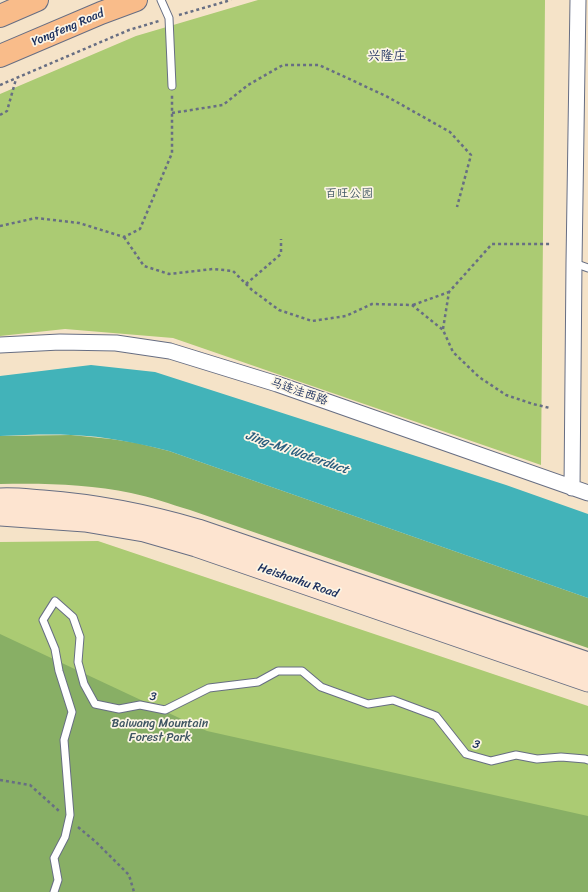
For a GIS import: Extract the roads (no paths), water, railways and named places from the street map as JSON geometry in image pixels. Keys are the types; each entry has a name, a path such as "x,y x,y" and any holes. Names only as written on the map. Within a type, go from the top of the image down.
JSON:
{"main road":[{"path":"0,16 37,0"},
{"name":"Yongfeng Road","path":"0,56 101,13 136,0"},
{"name":"Heishanhu Road","path":"0,499 83,505 113,509 168,521 588,663"},
{"name":"Heishanhu Road","path":"0,515 85,521 158,535 203,549 588,681"}],"street":[{"path":"572,488 581,266 578,0"},
{"name":"马连洼西路","path":"0,345 60,342 116,343 170,351 277,384 588,493"}],"lane":[{"path":"161,0 169,18 172,86"},
{"name":"3","path":"54,892 58,880 54,858 65,838 70,815 64,740 72,712 55,649 43,620 54,601 73,617 80,637 78,662 84,684 95,704 119,709 140,705 165,710 209,688 258,682 278,671 302,671 321,686 368,704 393,700 436,716 466,754 492,761 516,755 537,759 561,757 588,760"}],"water":[{"name":"Jing-Mi Waterduct","path":"91,365 155,372 506,485 588,514 588,598 169,451 121,440 96,437 62,435 0,436 0,376"}],"district":[{"name":"兴隆庄","path":"387,57"}],"park label":[{"name":"百旺公园","path":"349,194"},
{"name":"Baiwang Mountain Forest Park","path":"160,731"}]}
